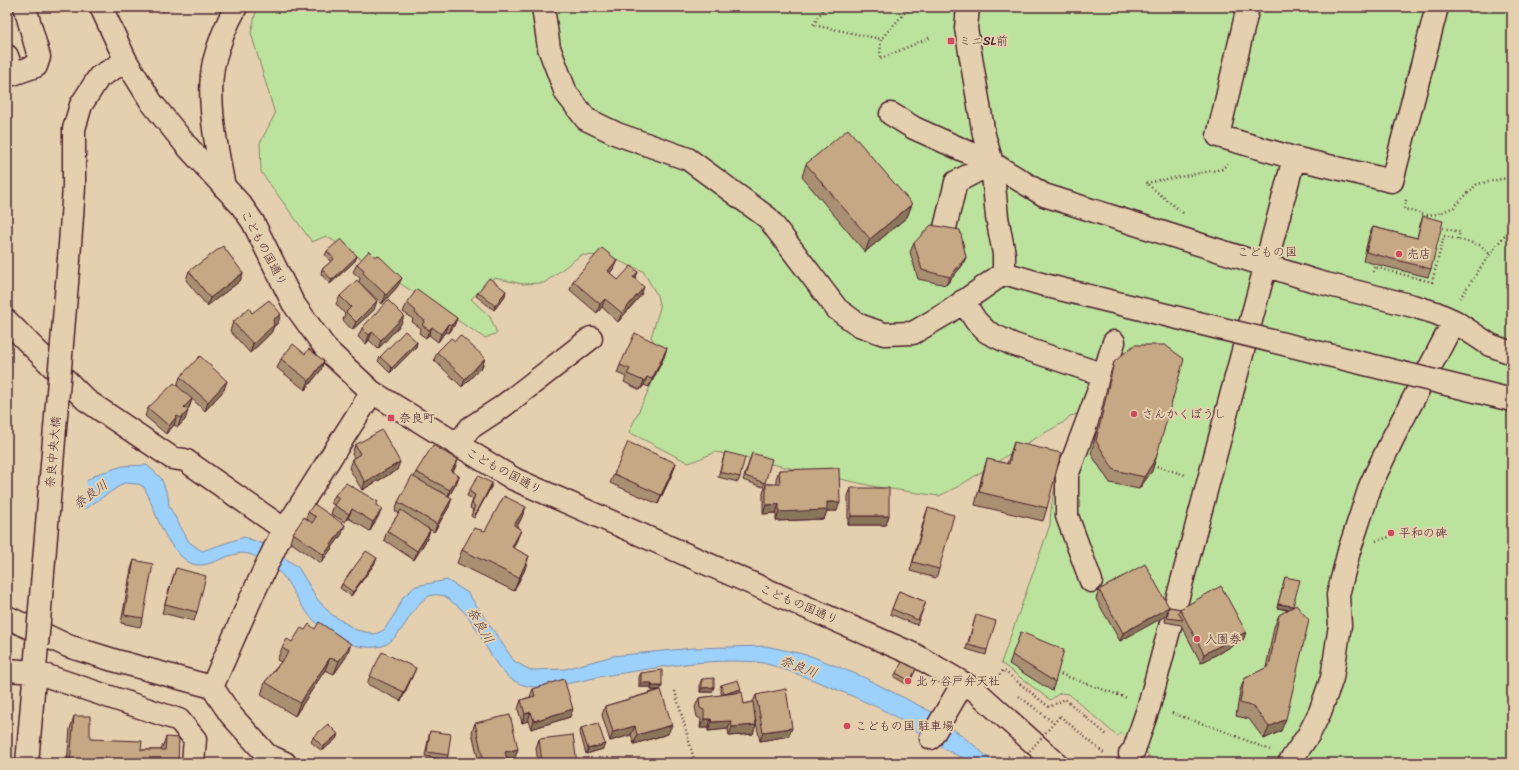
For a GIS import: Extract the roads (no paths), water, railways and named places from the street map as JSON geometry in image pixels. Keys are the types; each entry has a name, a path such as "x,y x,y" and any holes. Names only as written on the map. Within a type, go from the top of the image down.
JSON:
{"street":[{"path":"9,69 36,66 39,57 25,7"},
{"name":"こどもの国通り","path":"101,7 126,61 152,103 224,188 241,205 253,222 293,303 327,350 372,392 514,479 914,654 975,690 1056,763"},
{"path":"224,188 215,138 212,97 214,63 224,29 236,7"},
{"path":"543,7 549,48 566,93 586,119 618,134 688,159 768,218 837,309 859,325 884,334 913,333 947,313 1004,273"},
{"path":"968,7 966,28 984,135 992,164 997,217 1004,254 1004,273"},
{"path":"1248,7 1218,136 1294,158 1392,181 1437,7"},
{"name":"奈良中央大橋","path":"27,763 69,259 74,187 74,129 81,105 99,78 126,61"},
{"path":"891,114 914,128 992,164 1044,195 1266,267 1325,284 1413,306 1454,321 1490,345 1512,353"},
{"path":"1130,754 1134,750 1149,706 1294,158"},
{"path":"943,236 956,182 992,164"},
{"path":"1004,273 1048,286 1512,400"},
{"path":"963,301 976,321 987,332 1012,344 1104,375"},
{"path":"7,321 86,400 172,458 185,460 282,534"},
{"path":"1290,761 1309,734 1320,712 1332,678 1340,625 1338,595 1349,551 1371,484 1393,438 1454,321"},
{"path":"457,445 470,428 508,402 590,338"},
{"path":"1091,581 1067,516 1067,475 1104,375 1114,342"},
{"path":"212,687 282,534 372,392"},
{"path":"7,617 68,646 212,687 231,715 267,755 285,763"},
{"path":"7,670 35,672 179,720 195,739 193,763"},
{"path":"931,738 963,683"}],"water":[{"name":"奈良川","path":"147,465 161,478 168,496 169,506 189,542 202,551 244,537 266,545 298,567 318,600 331,614 356,630 375,634 384,630 396,612 403,597 416,586 447,580 468,593 514,661 530,670 565,669 613,656 693,648 766,646 811,656 861,676 930,711 975,746 994,763 968,763 963,758 946,750 896,717 879,708 810,679 767,664 739,661 704,662 606,676 547,687 527,686 514,681 503,672 472,622 463,611 448,598 441,595 430,596 422,601 395,637 387,644 377,647 354,645 342,641 332,635 313,620 282,575 270,565 254,556 246,553 237,554 203,565 195,565 187,561 172,546 161,527 144,487 138,484 124,483 14,556 10,558 7,554 7,529 10,532 97,474 123,466"}],"place":[{"name":"ミニSL前","path":"951,41"},
{"name":"売店","path":"1399,254"},
{"name":"さんかくぼうし","path":"1134,414"},
{"name":"奈良町","path":"391,418"},
{"name":"平和の碑","path":"1391,533"},
{"name":"入園券","path":"1197,639"},
{"name":"北ヶ谷戸弁天社","path":"908,681"},
{"name":"こどもの国 駐車場","path":"847,726"}],"park label":[{"name":"こどもの国","path":"1267,252"}]}
